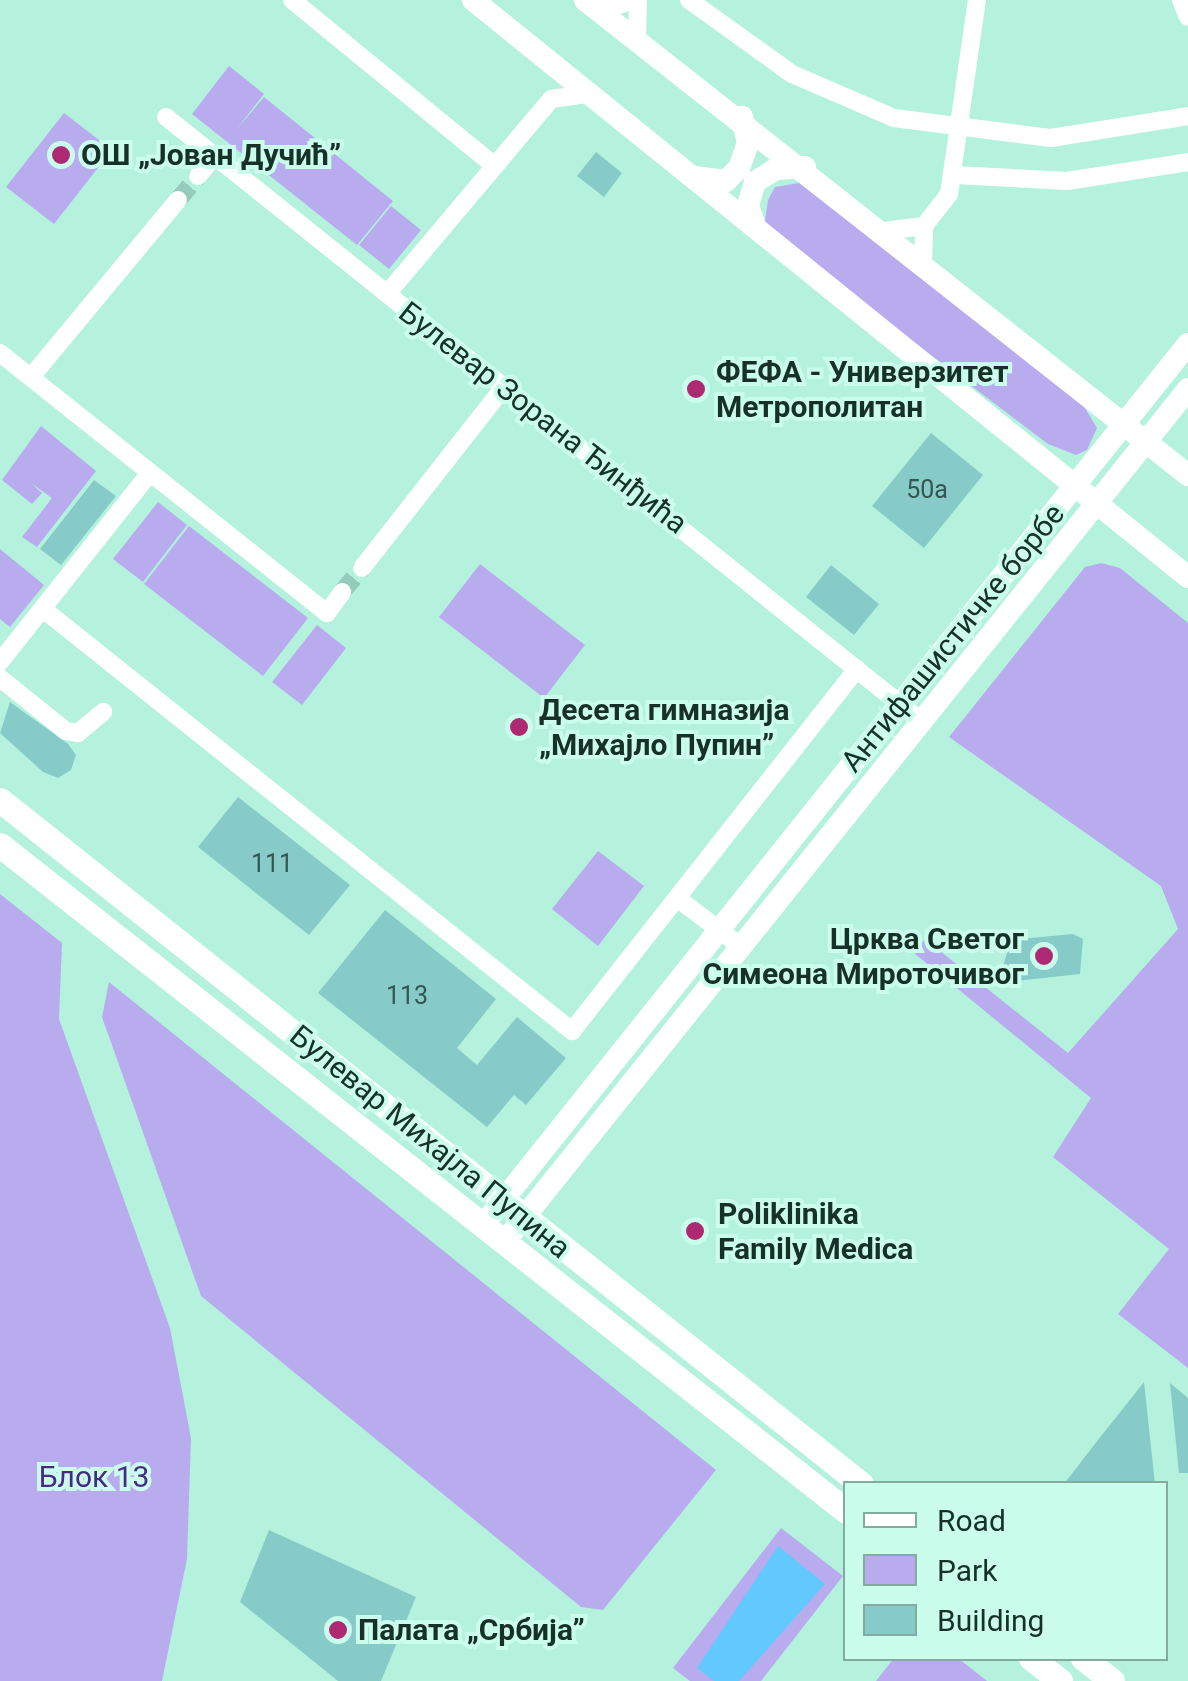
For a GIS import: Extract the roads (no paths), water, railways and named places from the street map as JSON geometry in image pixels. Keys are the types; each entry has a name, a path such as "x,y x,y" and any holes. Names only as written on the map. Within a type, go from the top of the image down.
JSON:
{"main road":[{"name":"Булевар Михајла Пупина","path":"0,800 857,1481"},
{"name":"Булевар Михајла Пупина","path":"0,846 843,1508"},
{"path":"117,938 140,910"},
{"path":"1035,1661 1060,1681"},
{"path":"1088,1661 1112,1681"}],"street":[{"path":"292,0 494,166"},
{"path":"473,0 1188,577"},
{"path":"592,6 637,0 638,40"},
{"path":"688,0 814,87 894,118 960,131 1077,137 1188,116"},
{"path":"923,262 924,226 946,201 954,175 977,0"},
{"path":"1181,0 1188,17"},
{"path":"592,6 742,117 1188,475"},
{"path":"550,63 551,99"},
{"path":"387,294 551,99 588,94"},
{"name":"Булевар Зорана Ђинђића","path":"166,117 920,720"},
{"path":"690,176 726,181 739,168 748,143 742,117"},
{"path":"198,176 214,156"},
{"path":"954,175 1067,181 1188,162"},
{"path":"755,226 748,206 755,182 776,169 805,168"},
{"path":"31,377 178,200"},
{"path":"884,231 924,226"},
{"name":"Антифашистичке борбе","path":"504,1241 512,1209 718,930 1188,344"},
{"path":"0,353 326,613 342,592"},
{"path":"362,568 504,386"},
{"name":"Антифашистичке борбе","path":"484,1224 512,1209 739,946 1188,389"},
{"path":"0,662 150,474"},
{"name":"Антифашистичке борбе","path":"42,609 572,1032 857,670"},
{"path":"0,678 66,731 78,733 103,712"},
{"path":"677,898 739,946"}],"water":[{"path":"778,1546 825,1584 739,1681 714,1681 697,1668"}],"tunnel":[{"path":"178,200 198,176"},
{"path":"342,592 362,568"}],"place":[{"name":"ОШ „Јован Дучић”","path":"61,155"},
{"name":"ФЕФА - Универзитет Метрополитан","path":"696,389"},
{"name":"Десета гимназија „Михајло Пупин”","path":"519,727"},
{"name":"Црква Светог Симеона Мироточивог","path":"1044,956"},
{"name":"Poliklinika Family Medica","path":"695,1231"},
{"name":"Палата „Србија”","path":"338,1630"}],"park label":[{"name":"Блок 13","path":"94,1477"}]}
